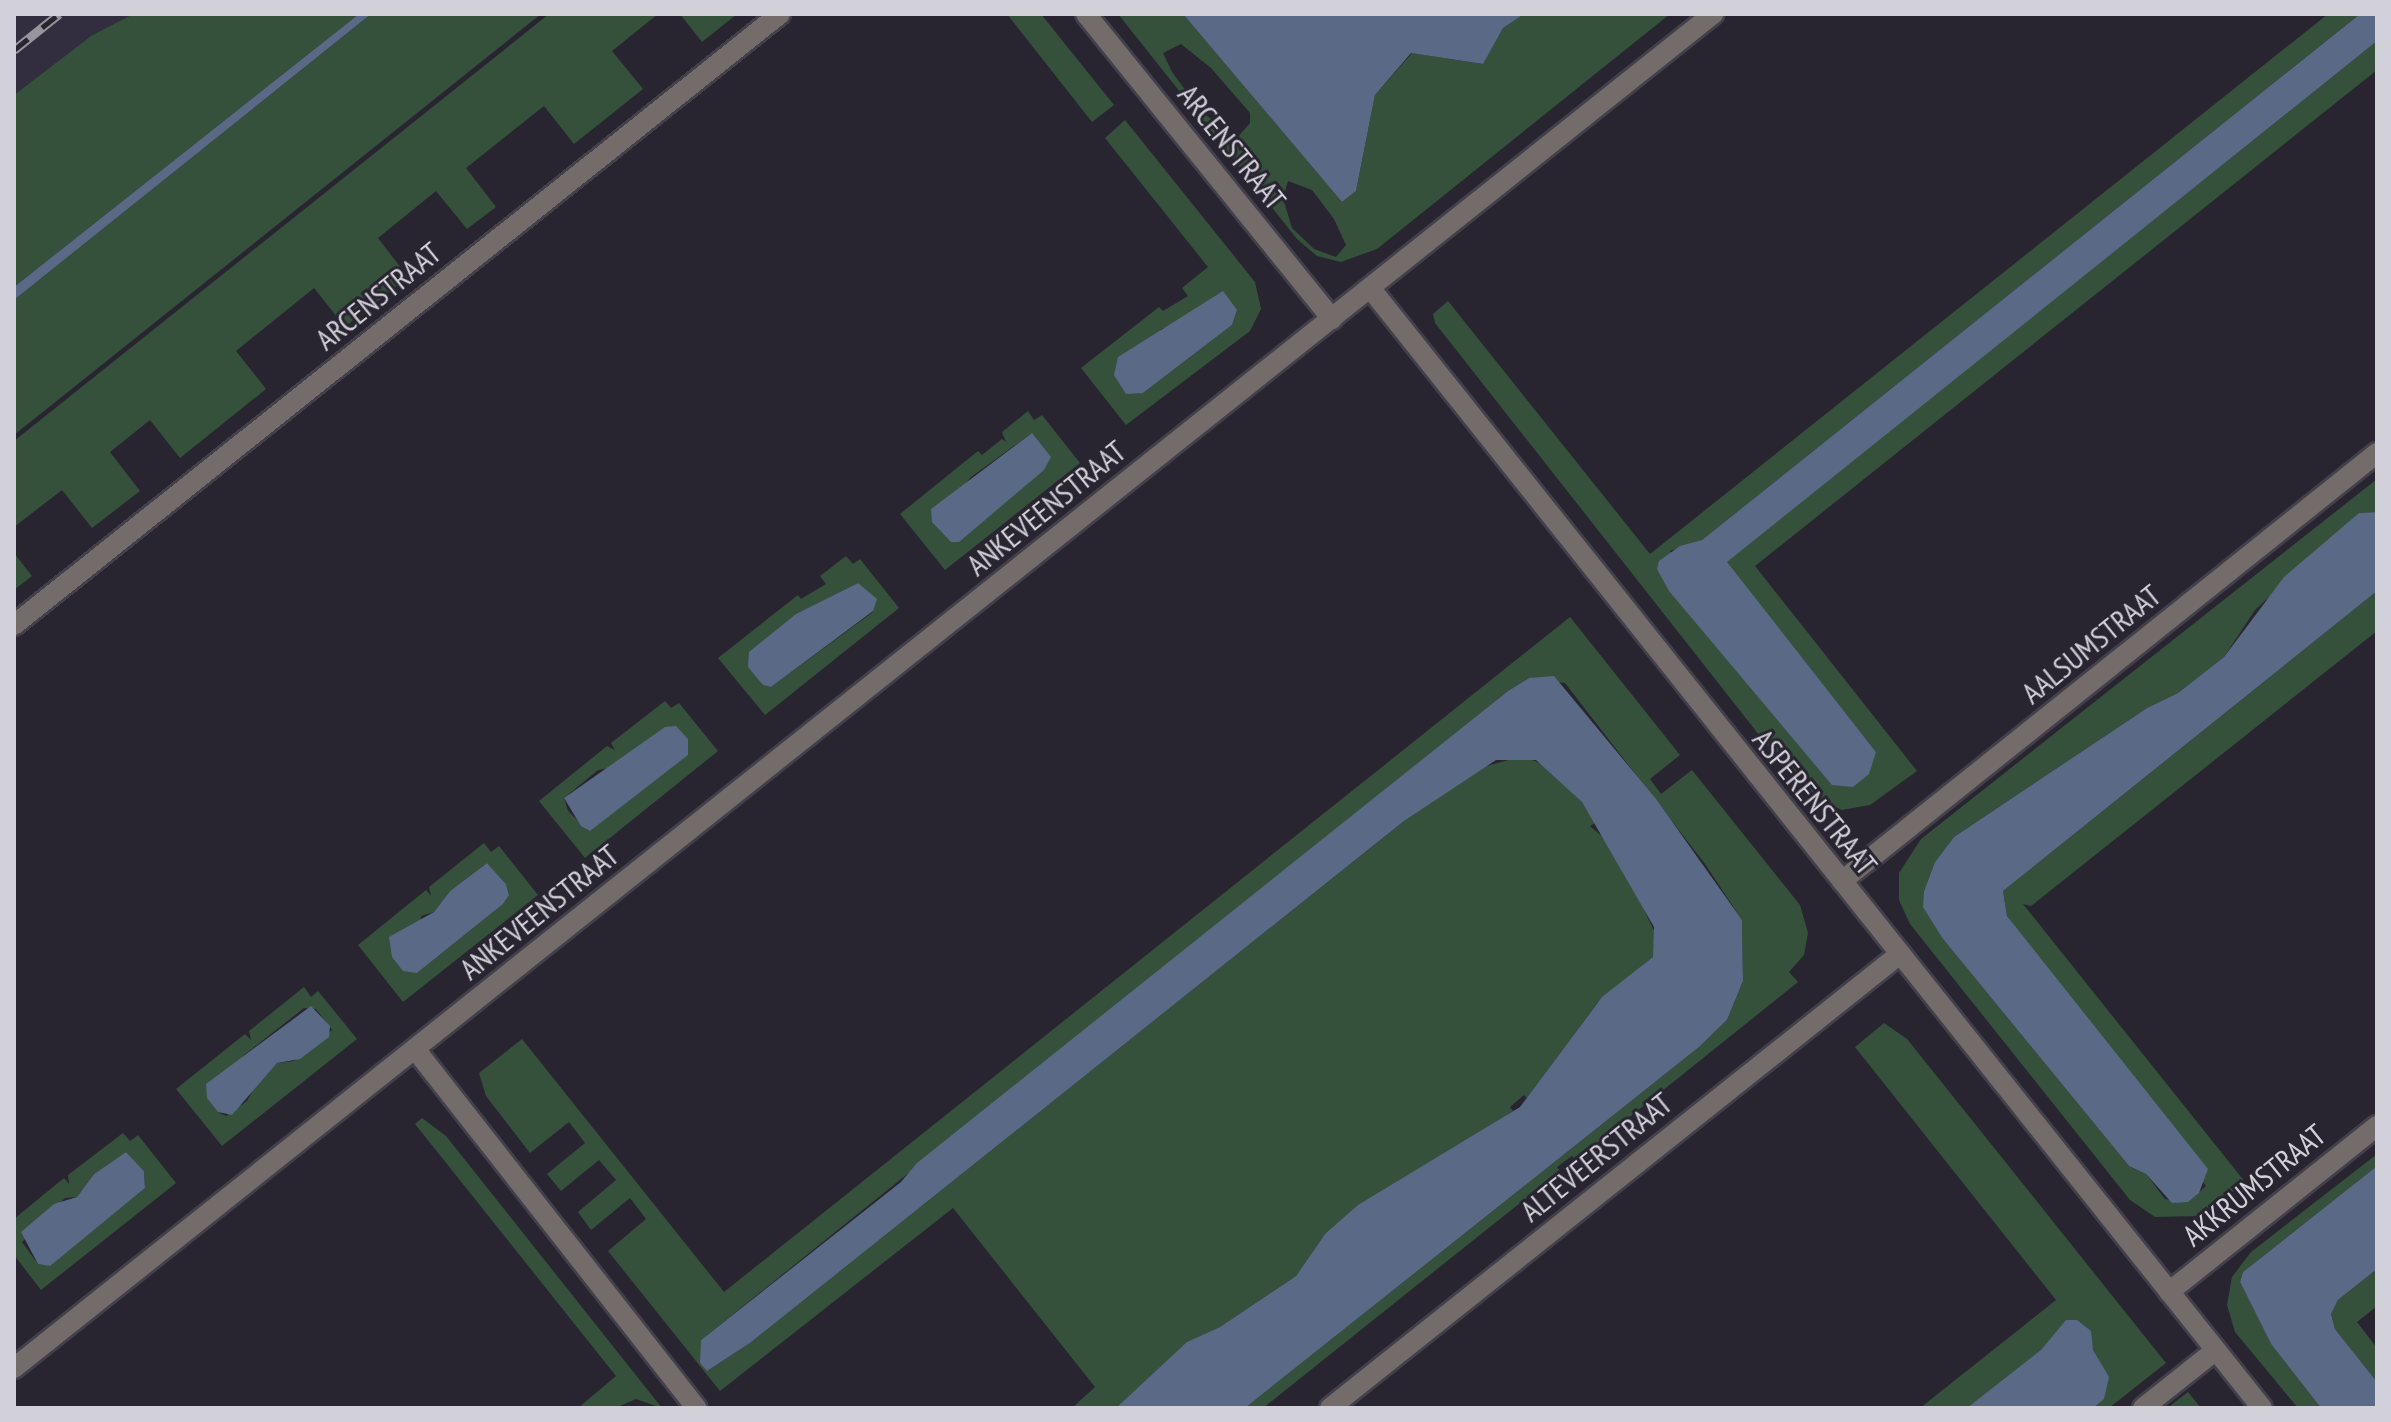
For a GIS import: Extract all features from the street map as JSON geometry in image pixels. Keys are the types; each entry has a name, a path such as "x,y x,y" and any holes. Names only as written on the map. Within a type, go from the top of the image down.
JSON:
{"street":[{"name":"ARCENSTRAAT","path":"14,625 780,14"},
{"name":"ARCENSTRAAT","path":"1086,14 1332,319"},
{"name":"ANKEVEENSTRAAT","path":"14,1368 1713,14"},
{"name":"ASPERENSTRAAT","path":"1371,289 2262,1408"},
{"name":"AALSUMSTRAAT","path":"1842,881 2377,453"},
{"name":"ALTEVEERSTRAAT","path":"1330,1408 1900,954"},
{"path":"415,1049 696,1408"},
{"name":"AKKRUMSTRAAT","path":"2169,1292 2377,1126"},
{"path":"2143,1408 2216,1350"}],"shaded area":[{"path":"14,14 133,14 91,36 14,95"}],"green space":[{"path":"133,14 359,14 14,287 14,95 91,36"},
{"path":"371,14 541,14 14,435 14,300"},
{"path":"549,14 658,14 612,51 643,89 574,144 544,106 466,168 496,207 467,229 436,191 378,238 408,277 345,327 314,288 236,351 266,389 180,458 150,420 110,452 140,491 92,528 62,490 14,527 14,441"},
{"path":"680,14 737,14 702,42"},
{"path":"1007,14 1041,14 1114,105 1092,122"},
{"path":"1118,14 1183,14 1342,202 1356,191 1375,95 1412,53 1482,64 1503,28 1524,14 1670,14 1377,249 1341,262 1317,256 1297,239","holes":["1181,44 1211,68 1250,113 1250,123 1236,139 1201,111 1172,72 1163,53","1288,181 1312,190 1334,219 1346,245 1336,257 1314,249 1292,228 1283,198"]},
{"path":"2328,14 2360,14 1702,540 1670,551 1876,752 1726,562 2377,41 2377,70 1755,566 1917,771 1870,805 1842,810 1804,792 1435,323 1433,314 1448,301 1650,554"},
{"path":"1125,120 1255,282 1261,309 1250,331 1126,425 1081,368 1159,307 1163,311 1188,296 1182,288 1208,267 1105,138","holes":["1237,310 1232,325 1143,393 1161,329"]},
{"path":"1028,411 1034,420 1042,415 1080,463 945,570 900,514 978,451 982,455 1002,439 1006,442 1002,432","holes":["1032,433 932,522 971,477"]},
{"path":"2377,479 2377,512 2359,513 2255,610 2224,657 2178,693 2147,708 1954,837 1935,862 1924,891 1943,939 2129,1166 2146,1174 2165,1199 2188,1202 2206,1186 2007,916 2003,891 2377,591 2377,631 2031,906 2023,904 2245,1182 2201,1216 2155,1217 2130,1200 1910,924 1899,900 1899,873 1921,839"},
{"path":"14,553 32,576 14,590"},
{"path":"846,556 853,564 860,559 899,608 765,715 718,658 798,595 801,599 826,584 820,576","holes":["858,583 873,612 771,687 763,685 797,614"]},
{"path":"1570,617 1680,755 1650,779 1661,794 1692,770 1800,905 1808,933 1804,955 1789,972 1798,982 1576,1160 1572,1156 1557,1167 1560,1171 1263,1408 1245,1408 1699,1047 1727,1020 1743,981 1742,920 1705,864 1565,683 1529,678 1508,691 701,1340 701,1363 707,1371 750,1343 1404,821 1483,767 1523,756 1549,767 1582,802 1595,823 1590,826 1605,839 1630,880 1657,937 1653,957 1598,1002 1527,1098 1524,1095 1510,1107 1513,1111 1325,1234 1296,1276 1220,1327 1187,1343 1116,1408 1072,1408 1095,1387 953,1208 720,1391 608,1251 646,1219 630,1198 591,1230 578,1212 616,1180 599,1160 561,1191 547,1174 585,1143 569,1122 530,1153 486,1096 479,1073 522,1039 724,1292"},
{"path":"665,701 671,708 679,703 718,751 585,858 539,801 607,746 615,750 611,743","holes":["687,755 589,831 568,811 564,798 598,770"]},
{"path":"484,843 491,852 499,846 538,895 403,1002 358,945 426,890 431,896 429,887","holes":["487,863 506,884 509,894 503,904 417,973 421,916 434,912 450,891"]},
{"path":"304,987 311,997 318,991 357,1039 222,1146 176,1089 245,1034 251,1040 249,1031","holes":["304,1008 316,1009 332,1030 294,1061 277,1063 261,1076 247,1101 226,1116 218,1112 243,1056"]},
{"path":"1884,1023 1907,1039 2166,1363 2109,1408 1920,1408 2056,1300 1855,1047"},
{"path":"422,1118 446,1136 662,1408 636,1399 615,1408 578,1408 616,1376 415,1124"},
{"path":"123,1133 130,1141 138,1135 176,1183 41,1290 14,1255 14,1219 64,1178 69,1184 68,1175","holes":["126,1152 144,1171 145,1188 50,1265 38,1264 22,1242 65,1198 77,1197 94,1174"]},
{"path":"2377,1154 2377,1166 2243,1272 2240,1282 2271,1344 2321,1408 2298,1408 2235,1332 2227,1305 2232,1277 2251,1252"},
{"path":"2377,1269 2377,1306 2357,1322 2377,1348 2377,1382 2335,1329 2331,1314 2338,1300"},
{"path":"2188,1392 2201,1408 2168,1408 2175,1402"}],"water":[{"path":"359,14 371,14 14,300 14,287"},
{"path":"1183,14 1524,14 1503,28 1483,64 1411,53 1375,95 1356,191 1342,202"},
{"path":"2360,14 2377,14 2377,41 1727,562 1876,752 1869,774 1853,787 1832,785 1669,591 1657,569 1659,561 1680,546 1702,540"},
{"path":"1223,291 1237,310 1232,325 1143,393 1126,394 1114,375 1118,357"},
{"path":"1032,433 1051,457 1044,470 959,542 951,542 932,522 931,509"},
{"path":"2377,512 2377,591 2003,891 2007,916 2208,1169 2199,1193 2188,1202 2172,1203 2146,1174 2129,1166 1943,939 1923,907 1924,891 1935,862 1954,837 2147,708 2178,693 2224,657 2284,577 2359,513"},
{"path":"858,583 877,599 873,611 771,687 763,685 748,667 749,652 796,614"},
{"path":"1554,676 1656,799 1742,920 1743,981 1727,1020 1699,1047 1245,1408 1116,1408 1187,1342 1220,1327 1296,1276 1325,1234 1358,1205 1520,1107 1602,997 1653,957 1654,927 1582,802 1536,760 1496,760 1404,821 750,1343 707,1371 700,1363 701,1340 901,1182 917,1163 1508,691 1529,678"},
{"path":"676,726 688,739 688,755 590,831 581,826 564,798 665,727"},
{"path":"487,863 506,884 509,895 503,904 417,973 403,971 392,957 389,937 434,912 450,891"},
{"path":"311,1006 330,1026 329,1037 300,1059 277,1063 232,1115 218,1112 207,1098 206,1084"},
{"path":"126,1152 144,1171 145,1188 50,1266 38,1264 21,1232 54,1204 77,1197 94,1174"},
{"path":"2377,1166 2377,1269 2338,1300 2331,1314 2335,1329 2377,1382 2377,1408 2321,1408 2271,1344 2240,1282 2243,1272"},
{"path":"2066,1320 2077,1320 2091,1331 2093,1350 2109,1377 2104,1399 2093,1408 1967,1408 2041,1350"}],"railway":[{"path":"14,50 59,14"}]}
